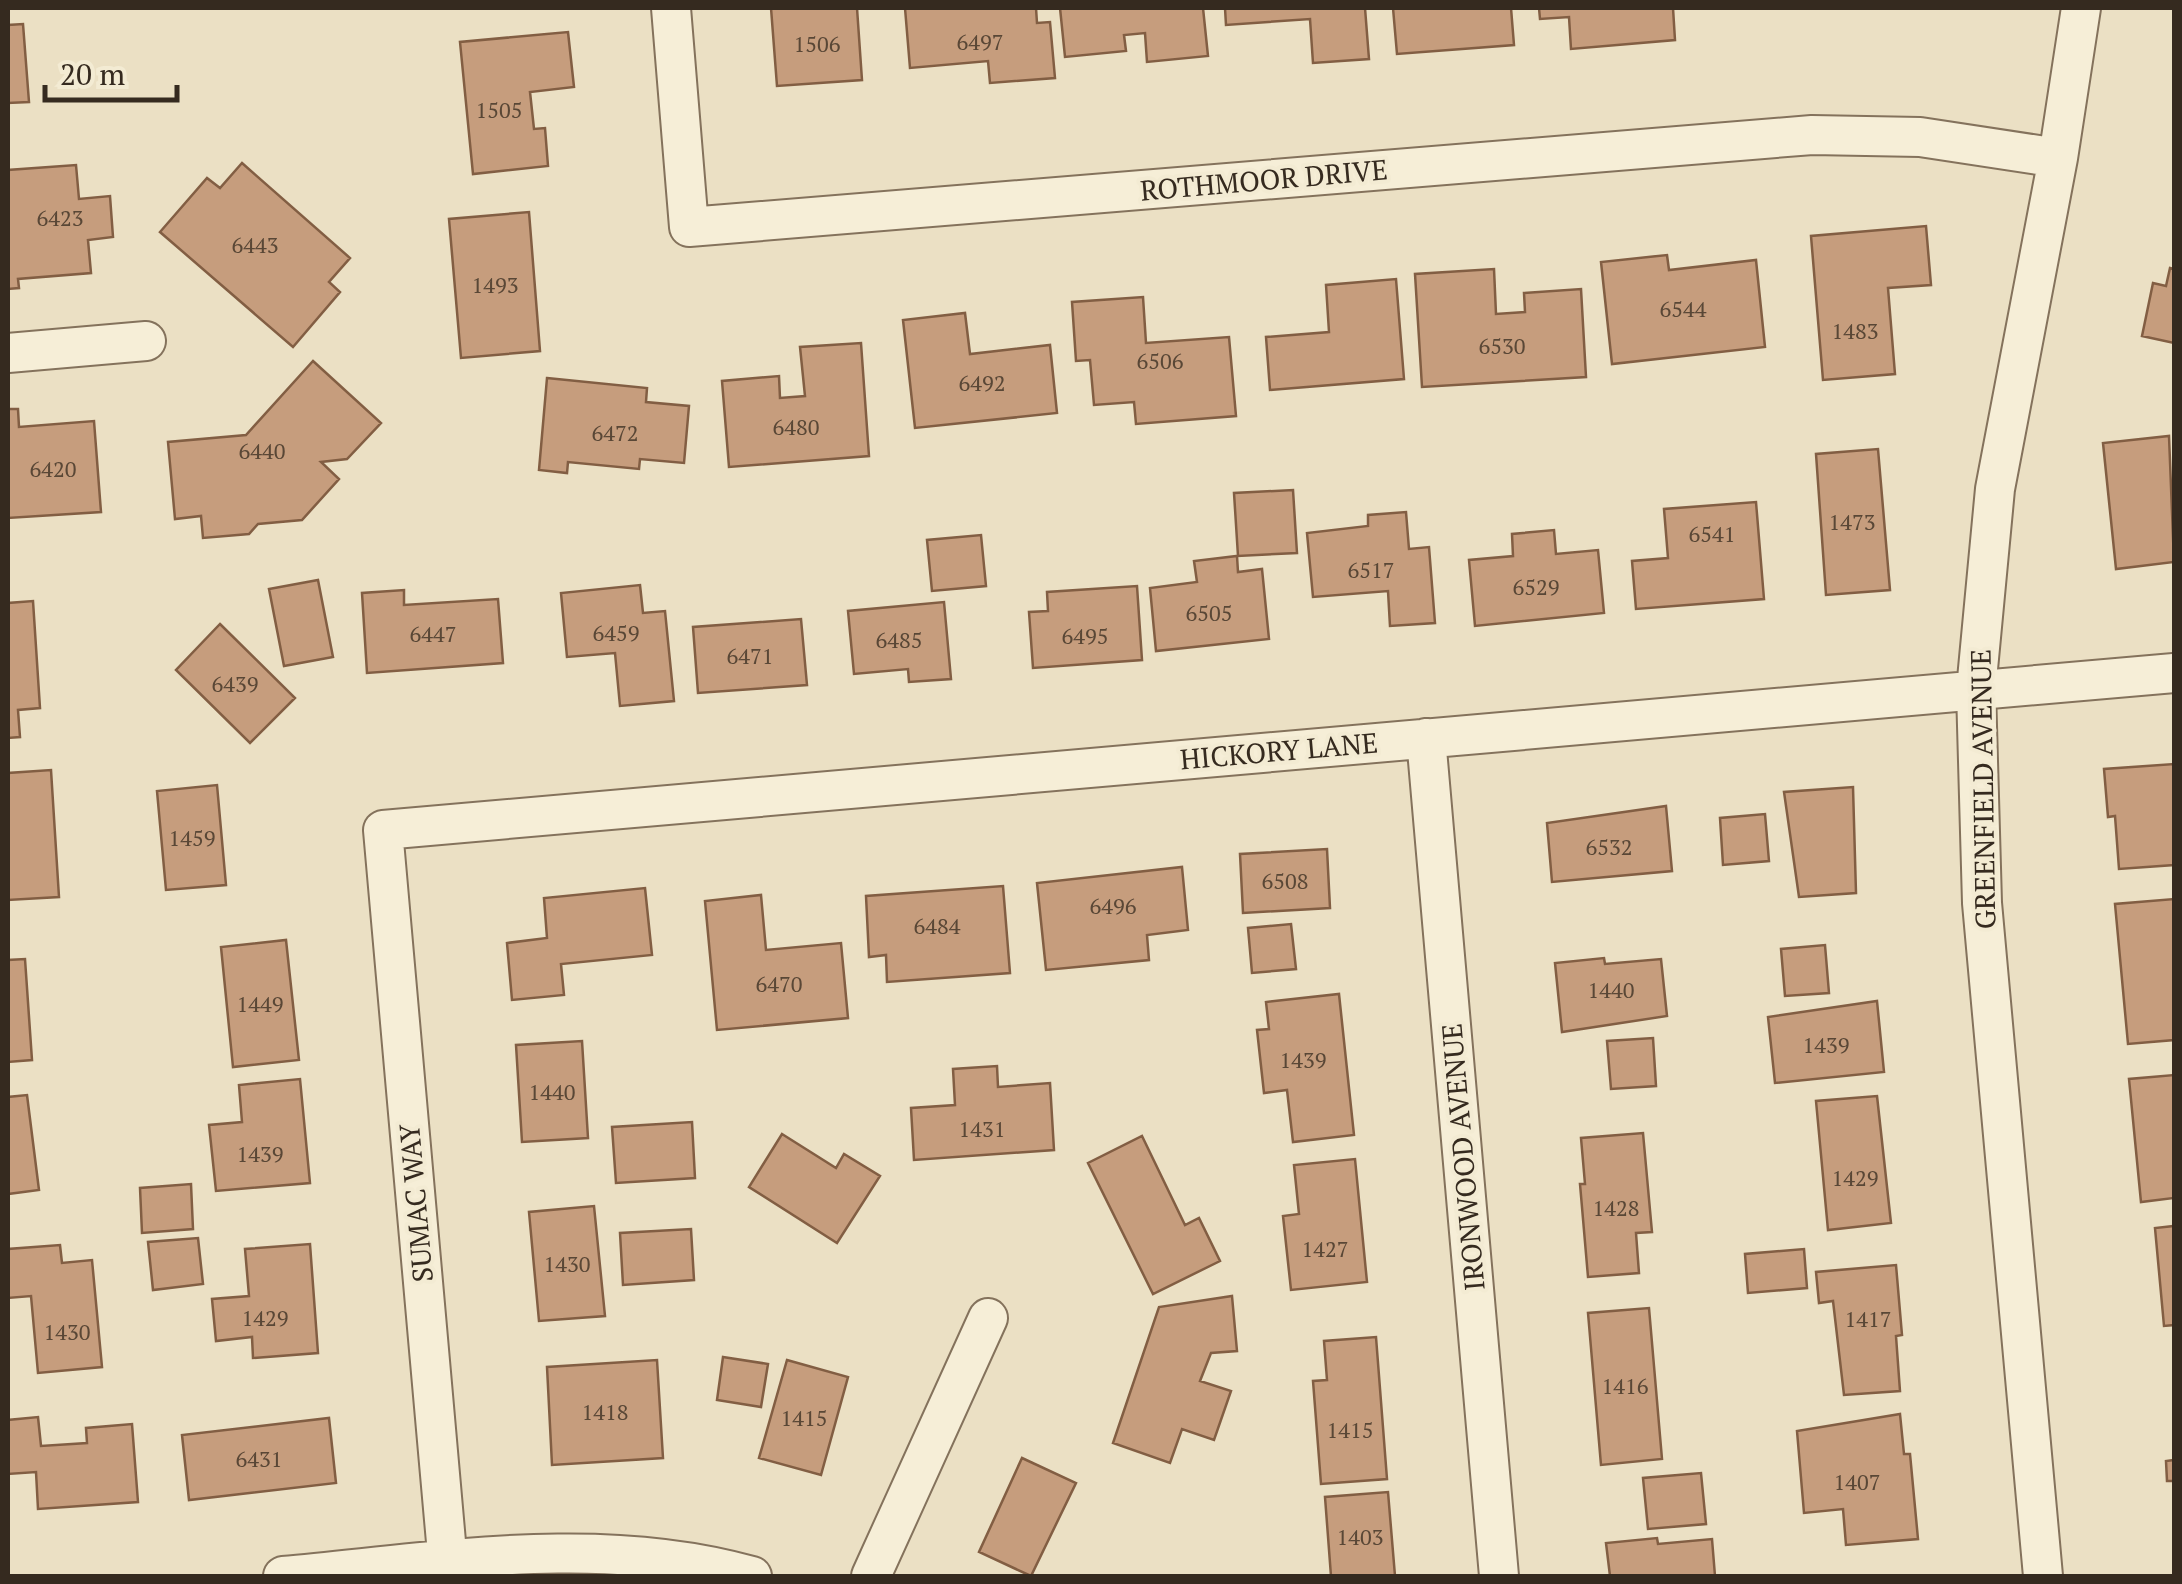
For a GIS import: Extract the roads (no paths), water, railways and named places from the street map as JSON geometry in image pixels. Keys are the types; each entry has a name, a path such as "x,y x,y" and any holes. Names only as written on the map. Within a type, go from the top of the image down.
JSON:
{"street":[{"name":"ROTHMOOR DRIVE","path":"672,8 689,227 1812,134 1920,137 2058,158"},
{"name":"GREENFIELD AVENUE","path":"2043,1576 1982,903 1976,690 1995,490 2058,158 2081,8"},
{"path":"8,353 146,341"},
{"name":"HICKORY LANE","path":"383,830 2174,673"},
{"name":"IRONWOOD AVENUE","path":"1426,738 1499,1576"},
{"name":"SUMAC WAY","path":"383,830 448,1568"},
{"path":"871,1576 988,1318"},
{"path":"284,1576 448,1568 556,1552 704,1563 752,1576"}]}
